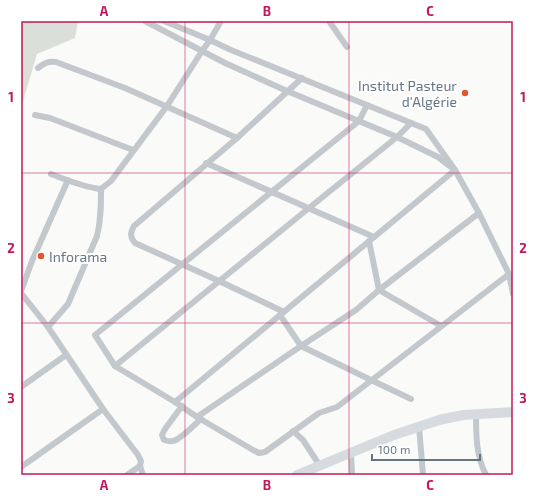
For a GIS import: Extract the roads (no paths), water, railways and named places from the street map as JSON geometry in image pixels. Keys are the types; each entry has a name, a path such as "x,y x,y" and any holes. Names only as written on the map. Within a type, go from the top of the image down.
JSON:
{"main road":[{"path":"296,475 394,435 439,420 463,415 513,412"}],"street":[{"path":"146,21 225,63 287,91 397,137 438,157 455,170"},
{"path":"164,21 230,50 426,129 455,170 479,213 509,274 513,294"},
{"path":"52,174 101,189 111,181 167,106 221,21"},
{"path":"329,21 347,47"},
{"path":"38,68 44,63 50,61 56,62 125,88 236,138"},
{"path":"302,78 236,138 134,226 131,231 131,236 135,243 219,280 282,313 301,346 411,399"},
{"path":"367,105 358,121 95,335 115,366 259,453 265,452 319,413 337,407 509,274"},
{"path":"35,115 50,118 134,150"},
{"path":"115,366 219,280 397,137 411,123"},
{"path":"206,163 309,208 371,239"},
{"path":"175,402 455,170"},
{"path":"68,180 32,261 21,292 23,302 48,327 103,409 138,456 141,461 140,466 143,475"},
{"path":"48,327 68,304 97,236 101,214 101,189"},
{"path":"182,406 162,435 164,440 168,442 178,439 199,418 301,346 356,310 379,290 479,213"},
{"path":"371,239 379,290"},
{"path":"379,290 441,326"},
{"path":"21,387 66,355"},
{"path":"21,467 103,409"},
{"path":"476,414 476,445 482,468 486,475"},
{"path":"419,426 423,475"},
{"path":"293,431 303,440 320,466"},
{"path":"351,453 352,475"},
{"path":"127,475 140,466"}],"place":[{"name":"Institut Pasteur d'Algérie","path":"465,93"},
{"name":"Inforama","path":"41,256"}]}
